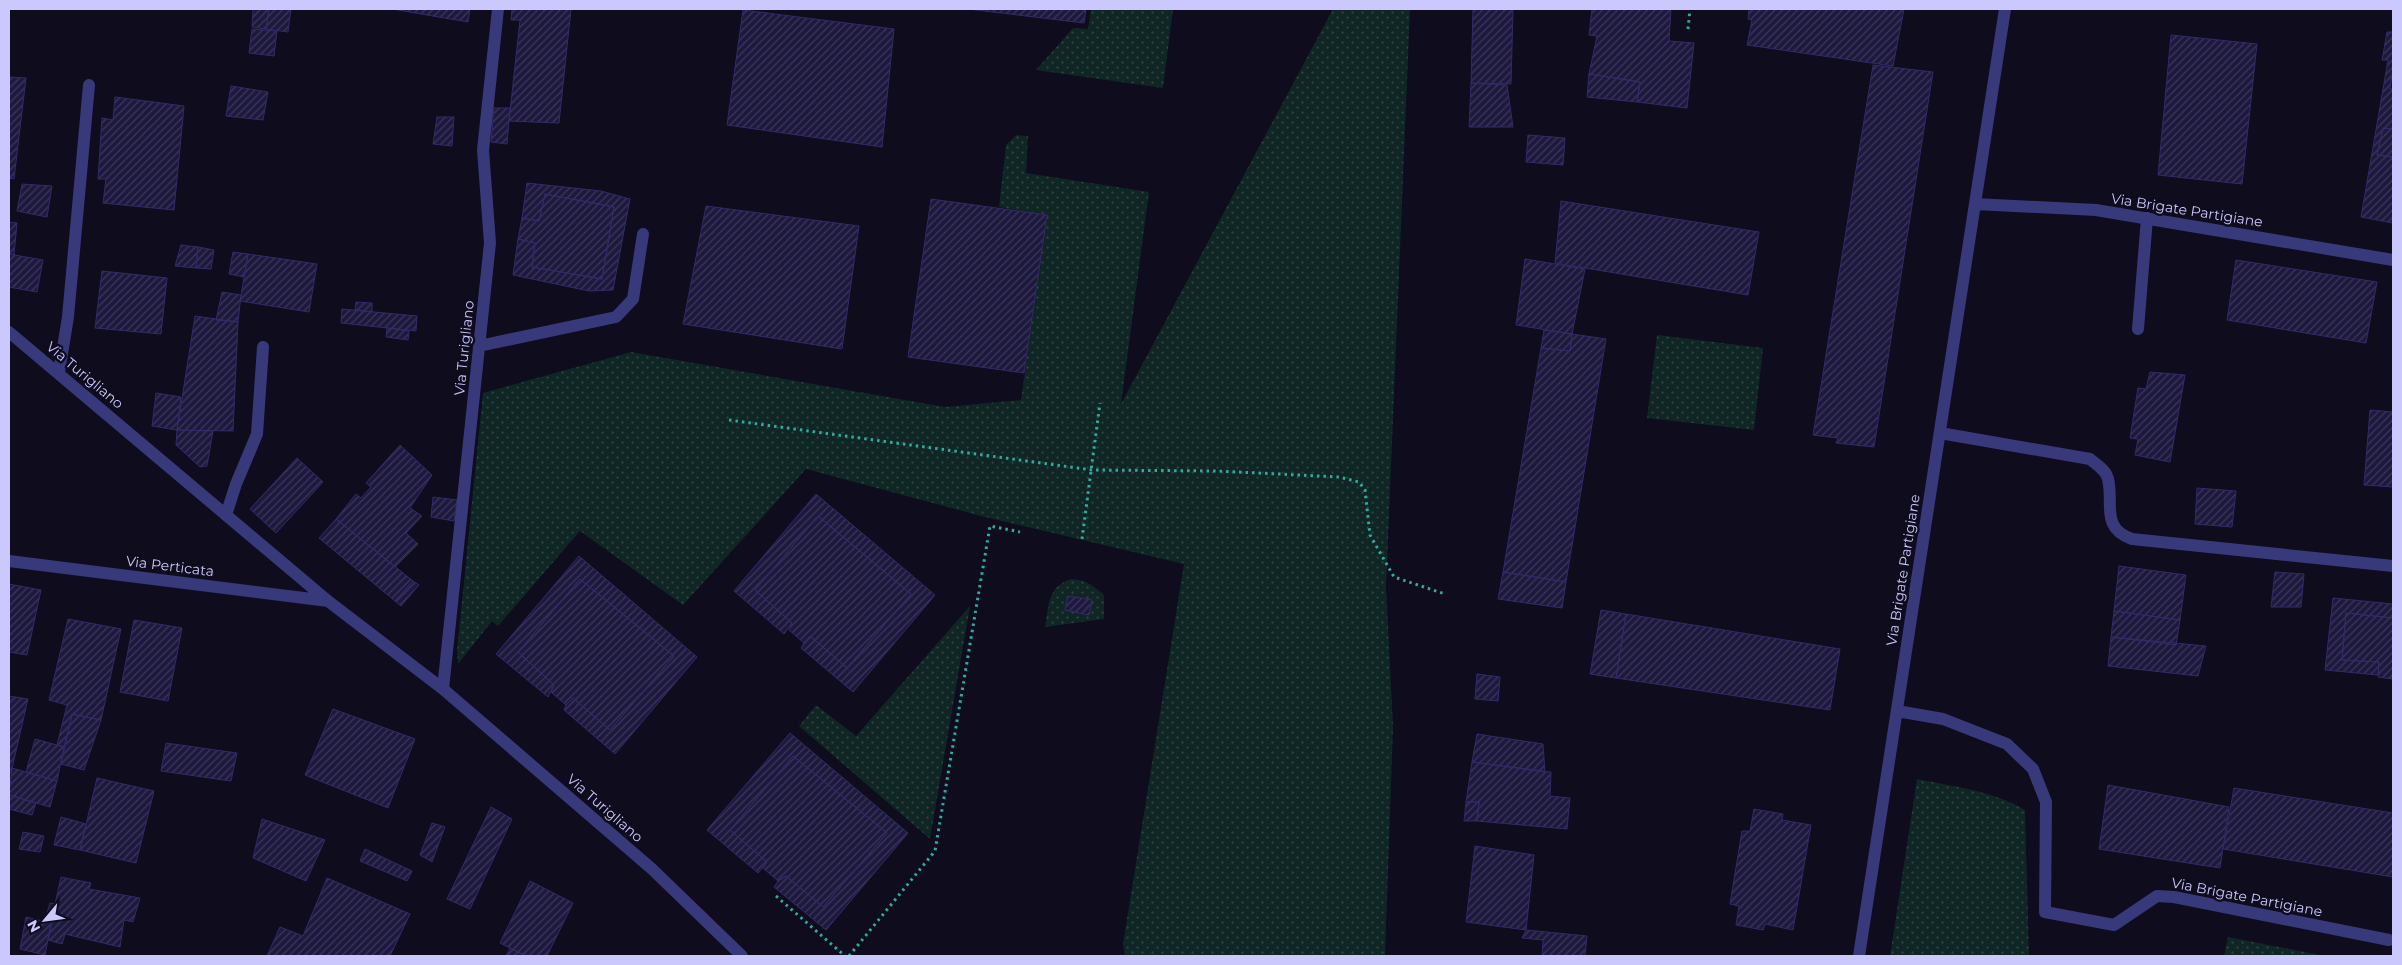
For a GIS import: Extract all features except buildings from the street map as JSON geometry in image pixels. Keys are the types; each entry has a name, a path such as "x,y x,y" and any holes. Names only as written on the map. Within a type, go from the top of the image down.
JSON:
{"street":[{"name":"Via Turigliano","path":"443,689 490,243 483,150 498,9"},
{"name":"Via Brigate Partigiane","path":"1859,956 2005,9"},
{"path":"59,372 68,317 89,85"},
{"name":"Via Brigate Partigiane","path":"1975,204 2096,210 2393,260"},
{"path":"2138,329 2147,218"},
{"path":"479,346 616,317 632,299 643,234"},
{"name":"Via Turigliano","path":"9,332 59,372 328,601 443,689 652,869 742,956"},
{"path":"226,515 236,484 257,434 263,347"},
{"path":"1940,433 2090,459 2104,470 2108,479 2109,510 2115,528 2121,535 2132,539 2393,566"},
{"name":"Via Perticata","path":"9,561 328,601"},
{"name":"Via Brigate Partigiane","path":"1897,711 1943,719 2007,744 2033,769 2046,802 2045,912 2114,925 2157,896 2174,897 2389,940"}],"path":[{"path":"1688,29 1690,9"},
{"path":"1082,539 1100,403"},
{"path":"729,420 1092,470 1217,471 1339,476 1359,482 1365,490 1370,535 1394,577 1445,594"},
{"path":"849,956 935,851 990,526 1020,532"},
{"path":"776,896 845,956"}],"green space":[{"path":"1091,9 1173,9 1163,88 1036,70 1073,28 1088,29"},
{"path":"1333,9 1410,9 1386,586 1393,727 1385,956 1125,956 1123,944 1184,564 985,517 806,469 683,605 580,531 498,626 492,621 458,664 457,651 483,393 631,352 945,407 1021,400 1047,215 999,207 1006,145 1016,135 1028,136 1026,173 1149,192 1121,404"},
{"path":"1657,335 1763,348 1754,430 1647,418"},
{"path":"1071,579 1089,584 1104,595 1104,619 1045,627 1050,598 1053,592 1063,582"},
{"path":"970,606 930,839 799,726 816,705 856,736"},
{"path":"1917,779 2000,798 2025,810 2029,956 1890,956"},
{"path":"2228,937 2325,956 2224,956"}]}
